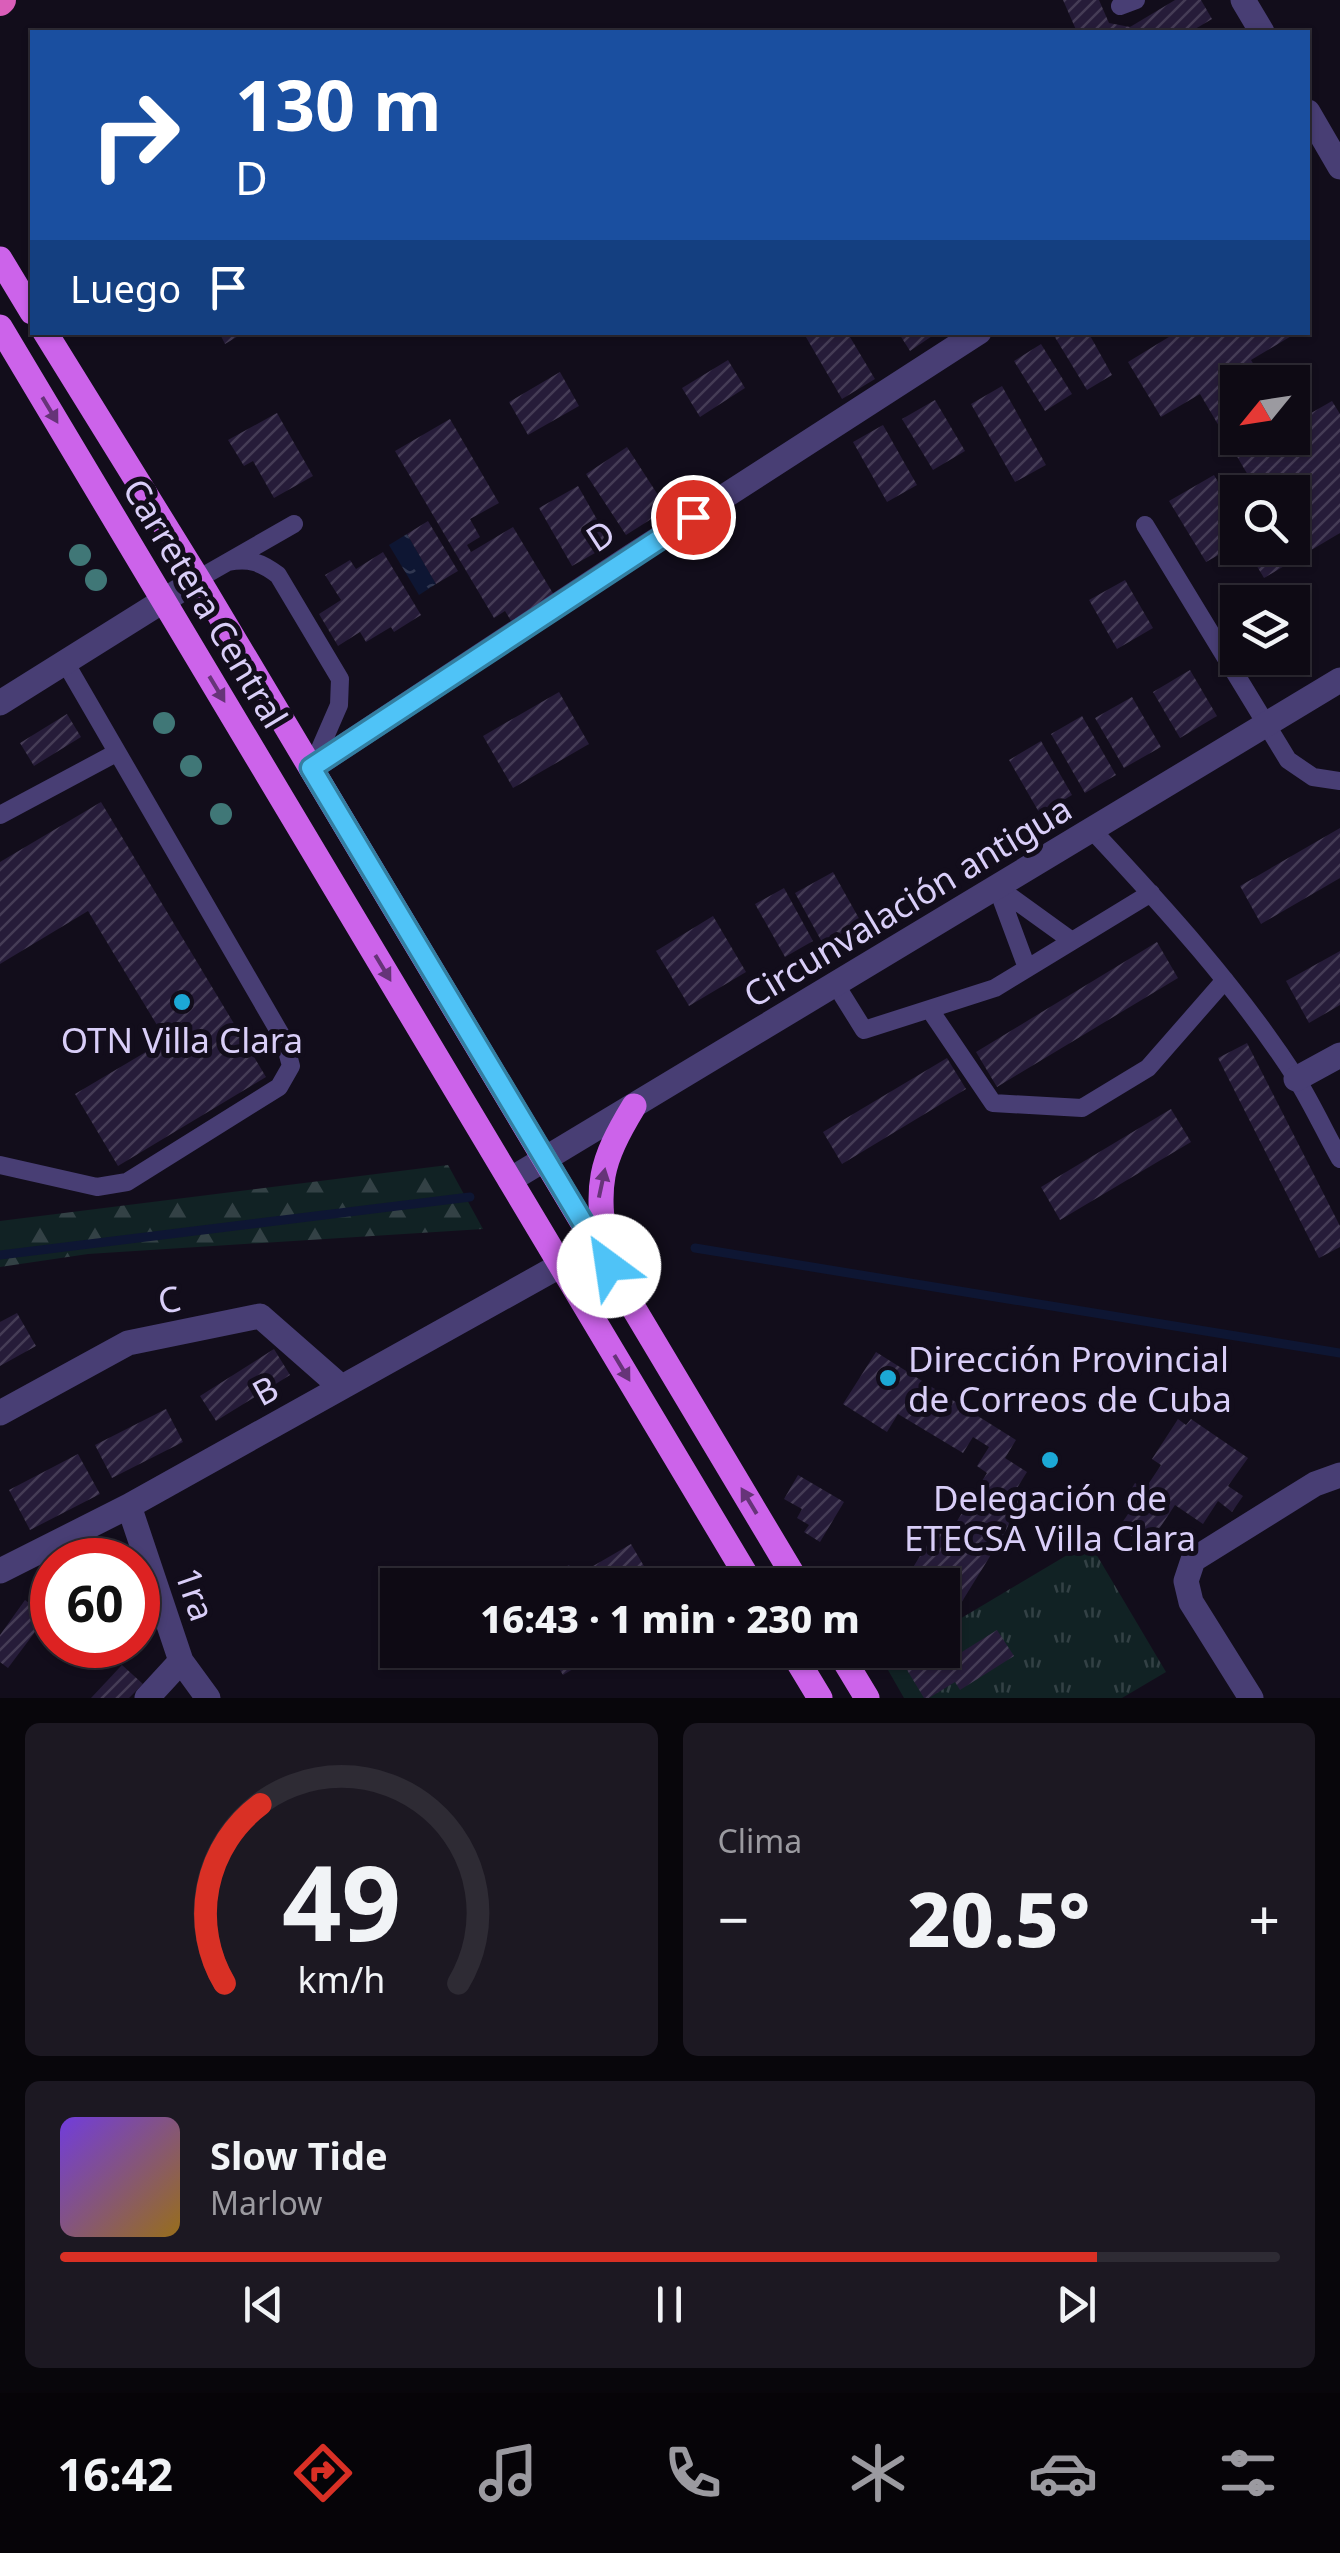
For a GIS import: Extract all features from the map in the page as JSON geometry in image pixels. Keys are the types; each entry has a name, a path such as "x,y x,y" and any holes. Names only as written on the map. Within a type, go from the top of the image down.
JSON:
{"main road":[{"path":"0,259 30,309"},
{"name":"Carretera Central","path":"0,327 742,1568"},
{"name":"Carretera Central","path":"48,335 198,579 789,1568"},
{"path":"609,1266 598,1200 610,1147 634,1106"},
{"path":"802,1668 820,1698"},
{"path":"849,1668 867,1698"}],"street":[{"path":"1243,0 1261,30"},
{"path":"1310,115 1340,167"},
{"name":"D","path":"311,768 975,335"},
{"path":"0,703 198,579"},
{"name":"Circunvalación antigua","path":"510,1180 1340,680"},
{"path":"1296,1078 1340,1055"},
{"name":"B","path":"0,1571 129,1506 561,1265"},
{"name":"C","path":"0,1413 128,1343 260,1316 341,1387"},
{"path":"1251,1698 1191,1602 1186,1581 1193,1560 1315,1484 1340,1475"},
{"name":"1ra","path":"129,1506 181,1661 208,1698"},
{"path":"147,1698 181,1661"}],"lane":[{"path":"198,579 294,524"},
{"path":"1144,525 1288,760 1313,777 1340,781"},
{"path":"228,562 246,559 263,564 278,575 340,679 339,704 311,768"},
{"path":"0,1165 97,1187 126,1182 279,1087 292,1066 284,1040 65,662"},
{"path":"0,815 116,753"},
{"path":"1092,830 1225,980 1296,1078 1340,1159"},
{"path":"998,887 1072,940"},
{"path":"998,887 1027,968"},
{"path":"836,985 864,1030 994,988 1151,893"},
{"path":"930,1010 993,1103 1082,1108 1148,1068 1225,980"}],"green space":[{"path":"448,1165 483,1229 88,1254 0,1267 0,1221"},
{"path":"1089,1542 1166,1672 1122,1698 904,1698 887,1668 960,1668 960,1619"}],"water":[{"path":"407,534 436,584 419,595 389,545"}],"building":[{"path":"1063,0 1099,0 1109,23 1130,27 1175,0 1201,0 1212,19 1193,30 1076,30"},
{"path":"220,335 240,335 225,344"},
{"path":"805,335 849,335 875,379 842,399"},
{"path":"900,335 934,335 910,351"},
{"path":"1054,335 1090,335 1112,375 1087,390"},
{"path":"1172,335 1293,335 1251,360 1254,365 1220,365 1220,428 1200,394 1161,417 1128,362"},
{"path":"1041,344 1072,394 1045,411 1014,361"},
{"path":"728,360 745,388 700,417 682,388"},
{"path":"560,372 579,406 528,435 509,402"},
{"path":"1002,386 1046,465 1015,482 971,404"},
{"path":"935,400 965,451 933,470 902,419"},
{"path":"1332,401 1340,414 1340,533 1310,551 1310,475 1248,475 1236,455 1310,455 1310,414"},
{"path":"277,413 313,476 274,498 253,461 244,466 228,440"},
{"path":"450,419 499,503 470,519 480,537 467,545 471,552 513,527 554,595 511,621 505,611 494,618 395,451"},
{"path":"883,425 917,485 887,502 853,442"},
{"path":"627,447 667,509 626,535 586,474"},
{"path":"1214,475 1220,485 1220,554 1206,562 1169,501"},
{"path":"578,486 611,544 572,566 539,508"},
{"path":"428,521 458,571 436,584 407,534"},
{"path":"383,552 421,615 394,632 391,627 366,642 360,632 338,646 319,614 341,600 325,575 350,560 356,569"},
{"path":"1256,565 1286,565 1264,578"},
{"path":"1125,580 1153,628 1117,649 1089,600"},
{"path":"1190,670 1217,716 1180,738 1153,692"},
{"path":"559,692 589,744 513,788 483,736"},
{"path":"1132,697 1161,747 1124,768 1095,718"},
{"path":"67,714 81,737 34,766 20,743"},
{"path":"1082,716 1116,775 1085,793 1051,734"},
{"path":"1041,741 1072,795 1040,814 1009,760"},
{"name":"OTN Villa Clara","path":"101,802 266,1077 118,1166 75,1094 166,1040 88,911 0,964 0,862"},
{"path":"1340,828 1340,878 1261,924 1240,886"},
{"path":"833,872 861,922 823,944 795,893"},
{"path":"784,888 813,941 785,957 755,904"},
{"path":"713,916 746,972 689,1006 656,951"},
{"path":"1157,942 1178,978 997,1087 976,1052"},
{"path":"1340,951 1340,1005 1309,1023 1286,981"},
{"path":"1247,1043 1340,1226 1340,1247 1319,1258 1218,1058"},
{"path":"947,1058 966,1089 842,1164 823,1132"},
{"path":"1171,1109 1191,1142 1060,1220 1041,1187"},
{"path":"17,1313 36,1346 0,1366 0,1322"},
{"path":"274,1349 290,1375 216,1421 200,1396"},
{"path":"876,1352 1016,1440 1005,1458 1027,1472 1017,1488 1028,1495 960,1605 960,1568 913,1568 938,1527 949,1534 987,1473 977,1466 989,1447 973,1437 963,1453 898,1414 887,1432 843,1404"},
{"path":"166,1409 183,1442 112,1478 95,1445"},
{"path":"1178,1419 1186,1425 1191,1419 1248,1458 1228,1486 1243,1496 1232,1512 1218,1501 1203,1524 1175,1505 1147,1547 1119,1527 1133,1507 1124,1501 1135,1483 1145,1489 1161,1465 1152,1459"},
{"path":"78,1454 100,1494 30,1530 9,1490"},
{"path":"798,1475 844,1502 820,1542 804,1532 809,1525 797,1518 802,1509 784,1499"},
{"path":"631,1544 645,1568 590,1568"},
{"path":"25,1600 30,1604 30,1639 8,1668 0,1662 0,1635"},
{"path":"997,1630 1014,1656 960,1690 955,1682 924,1698 906,1668 960,1668 960,1653"},
{"path":"119,1668 125,1668 143,1684 129,1698 91,1698"}],"waterway":[{"path":"0,1255 470,1197"},
{"path":"695,1248 1340,1353"}],"place":[{"name":"OTN Villa Clara","path":"182,1002"},
{"name":"Dirección Provincial de Correos de Cuba","path":"888,1378"},
{"name":"Delegación de ETECSA Villa Clara","path":"1050,1460"}],"route":[{"path":"609,1266 311,768 693,517"}]}
